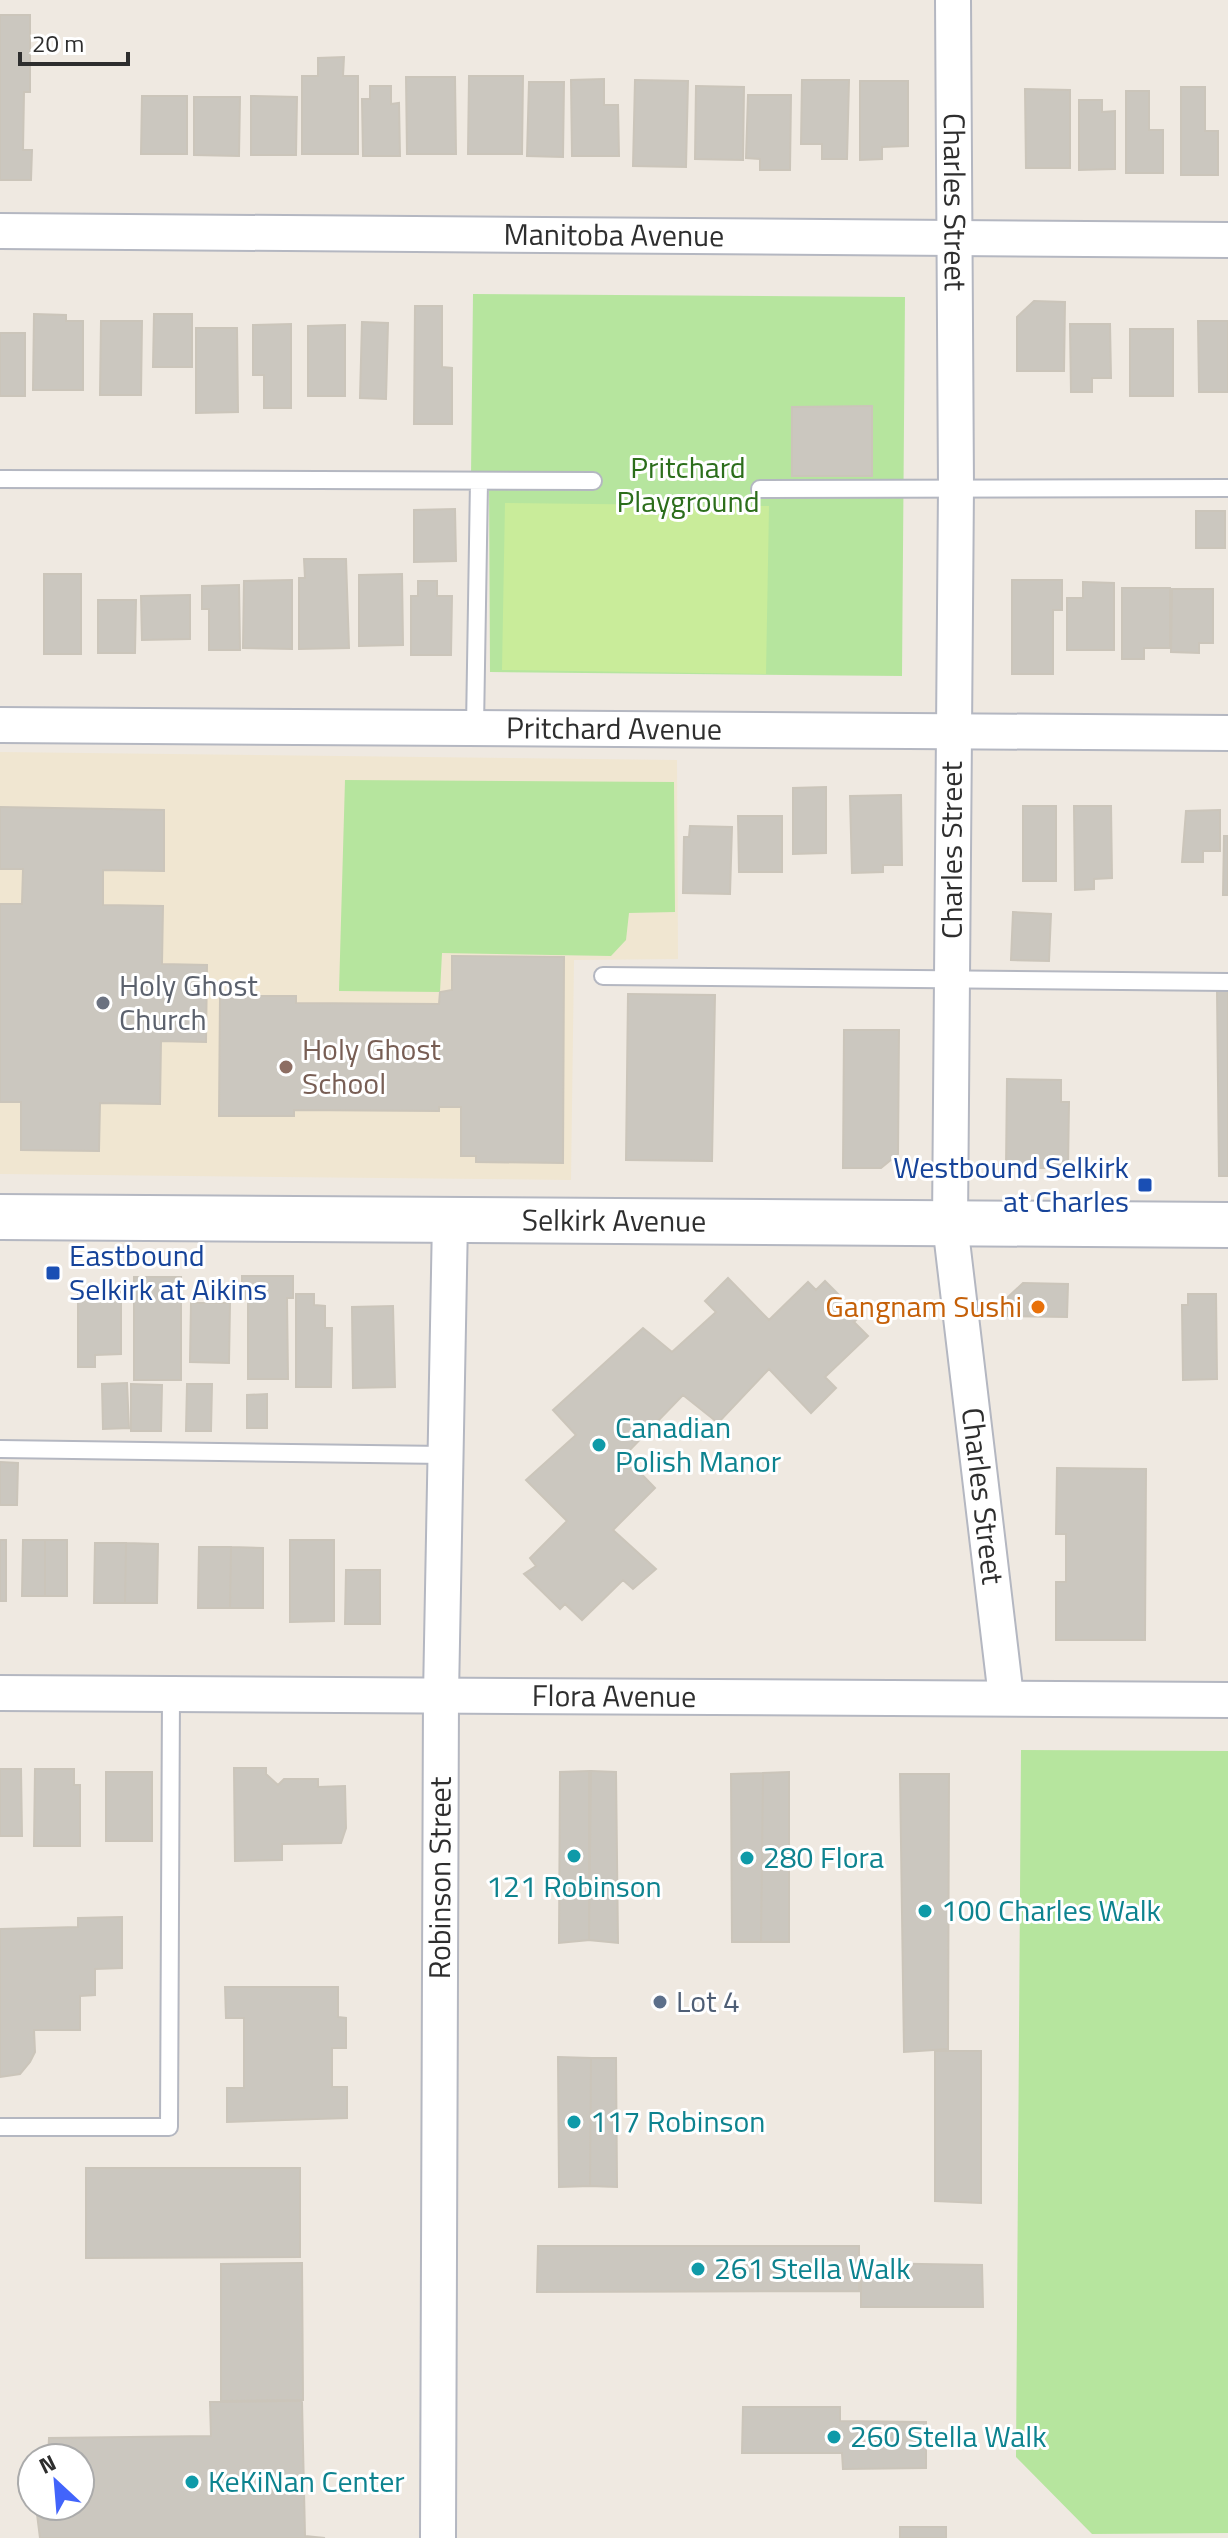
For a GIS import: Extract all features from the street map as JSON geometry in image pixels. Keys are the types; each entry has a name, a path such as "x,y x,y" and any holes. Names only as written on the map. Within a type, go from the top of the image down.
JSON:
{"main road":[{"name":"Selkirk Avenue","path":"0,1217 1228,1225"}],"street":[{"name":"Charles Street","path":"953,0 956,486 950,1224 1006,1697"},
{"name":"Manitoba Avenue","path":"0,231 1228,240"},
{"name":"Pritchard Avenue","path":"0,725 1228,733"},
{"name":"Robinson Street","path":"438,2538 441,1695 450,1220"},
{"name":"Flora Avenue","path":"0,1693 1228,1700"}],"lane":[{"path":"0,479 593,481"},
{"path":"475,727 479,481"},
{"path":"760,489 956,486 1228,488"},
{"path":"603,976 1228,982"},
{"path":"0,1449 445,1455"},
{"path":"0,2127 169,2127 171,1694"}],"shaded area":[{"name":"Holy Ghost School","path":"0,752 677,760 678,959 574,960 571,1180 0,1174"}],"green space":[{"name":"Pritchard Playground","path":"473,294 905,297 902,676 490,672 489,476 471,476"},
{"path":"505,503 769,506 766,674 502,670"},
{"path":"345,780 674,782 675,912 629,913 626,940 611,956 442,953 440,992 339,991"},
{"path":"1021,1750 1228,1751 1228,2533 1092,2534 1016,2457"}],"building":[{"path":"0,15 30,15 30,92 24,92 23,150 32,150 31,180 0,180"},
{"path":"344,57 343,76 358,76 358,154 302,154 302,76 318,76 318,58"},
{"path":"469,76 523,76 522,154 468,154"},
{"path":"406,77 455,77 456,154 407,154"},
{"path":"604,79 604,105 618,105 619,156 572,156 571,80"},
{"path":"635,80 688,81 686,167 633,166"},
{"path":"802,80 849,80 847,159 822,159 822,144 801,144"},
{"path":"860,81 908,81 908,146 882,147 882,159 860,160"},
{"path":"529,82 564,82 563,157 527,156"},
{"path":"370,86 391,86 391,104 399,103 400,156 363,156 362,99 370,99"},
{"path":"696,86 744,87 743,160 695,159"},
{"path":"1181,87 1205,87 1205,131 1218,131 1218,175 1181,175"},
{"path":"1025,89 1070,90 1070,168 1026,168"},
{"path":"1126,91 1149,91 1149,130 1163,130 1163,173 1126,173"},
{"path":"748,95 791,95 790,170 760,170 760,159 746,158"},
{"path":"142,96 187,96 187,154 141,154"},
{"path":"251,96 297,97 296,155 251,155"},
{"path":"194,97 240,97 239,156 194,155"},
{"path":"1079,100 1102,100 1102,112 1115,111 1115,169 1079,170"},
{"path":"1034,301 1065,302 1064,371 1017,371 1017,317"},
{"path":"415,306 442,306 442,367 452,368 452,424 414,424"},
{"path":"34,314 66,315 66,321 83,321 83,390 33,390"},
{"path":"154,314 192,314 192,367 153,367"},
{"path":"101,321 142,321 141,395 100,395"},
{"path":"1198,321 1228,321 1228,392 1199,392"},
{"path":"362,322 388,323 386,399 360,398"},
{"path":"291,324 291,408 264,408 264,375 253,375 253,325"},
{"path":"1070,324 1110,324 1111,378 1092,378 1092,392 1071,392"},
{"path":"345,325 345,396 308,396 308,326"},
{"path":"196,328 237,328 238,412 196,413"},
{"path":"1130,329 1173,329 1173,396 1130,396"},
{"path":"0,333 25,333 25,396 0,396"},
{"path":"872,406 872,476 792,476 792,407"},
{"path":"455,509 456,561 414,562 414,510"},
{"path":"1196,511 1225,511 1225,548 1196,548"},
{"path":"304,559 346,559 349,648 299,649 299,578 305,578"},
{"path":"44,574 81,574 81,654 44,654"},
{"path":"402,574 403,645 359,646 359,575"},
{"path":"292,580 292,649 243,648 244,581"},
{"path":"1012,580 1062,580 1062,610 1053,610 1053,674 1012,674"},
{"path":"418,581 437,581 437,596 452,596 451,655 411,655 411,596 418,596"},
{"path":"1083,582 1114,583 1114,650 1067,650 1067,598 1083,598"},
{"path":"239,585 240,650 209,650 209,609 202,609 202,586"},
{"path":"1122,588 1170,588 1170,648 1144,648 1144,659 1122,659"},
{"path":"1172,589 1213,589 1213,643 1199,643 1199,653 1171,652"},
{"path":"190,595 190,639 142,640 141,596"},
{"path":"98,600 136,600 135,653 98,653"},
{"path":"826,787 826,853 793,854 793,788"},
{"path":"901,795 902,865 883,865 883,872 852,873 850,796"},
{"path":"1023,806 1056,806 1056,881 1023,881"},
{"path":"1074,806 1111,806 1112,878 1094,879 1094,889 1075,890"},
{"name":"Holy Ghost Church","path":"0,807 164,810 164,871 103,870 103,905 163,906 162,964 207,965 206,1042 161,1041 160,1104 100,1103 99,1151 21,1150 21,1102 0,1102 0,904 22,904 23,869 0,869"},
{"path":"1220,810 1220,851 1203,851 1203,862 1182,862 1186,811"},
{"path":"738,816 782,816 782,872 739,872"},
{"path":"690,826 732,827 730,894 683,893 684,837 689,837"},
{"path":"1224,836 1228,836 1228,895 1223,895"},
{"path":"1013,912 1051,914 1049,961 1011,960"},
{"name":"Holy Ghost School","path":"452,956 564,957 563,1163 476,1162 476,1156 461,1156 461,1107 439,1107 439,1111 294,1110 294,1116 219,1116 220,996 296,996 296,1003 439,1004 440,992 452,990"},
{"path":"1217,990 1228,990 1228,1176 1219,1176"},
{"path":"628,994 715,995 712,1161 626,1160"},
{"path":"844,1030 899,1030 898,1154 881,1168 843,1168"},
{"path":"1007,1079 1061,1080 1061,1102 1069,1102 1068,1168 1006,1168"},
{"path":"242,1276 293,1276 293,1298 287,1298 288,1379 248,1379 248,1299 242,1299"},
{"path":"134,1277 181,1277 181,1380 134,1380"},
{"name":"Canadian Polish Manor","path":"728,1278 769,1320 808,1282 816,1290 825,1281 860,1316 854,1322 868,1336 825,1377 836,1388 811,1413 769,1369 718,1423 683,1395 624,1456 655,1488 613,1530 656,1569 633,1589 623,1580 582,1620 565,1604 560,1609 524,1574 536,1566 530,1558 567,1521 526,1480 576,1435 553,1410 643,1328 672,1352 716,1312 705,1301"},
{"name":"Gangnam Sushi","path":"1023,1283 1068,1284 1067,1317 1008,1316 1008,1297"},
{"path":"78,1290 121,1290 121,1354 95,1355 95,1367 78,1367"},
{"path":"296,1294 314,1294 314,1305 325,1306 325,1328 332,1328 331,1387 296,1387"},
{"path":"1188,1294 1216,1294 1217,1379 1183,1380 1182,1305 1188,1305"},
{"path":"191,1303 230,1303 229,1363 190,1362"},
{"path":"393,1306 395,1387 353,1388 352,1307"},
{"path":"127,1383 129,1428 103,1429 102,1384"},
{"path":"131,1384 162,1385 161,1431 131,1431"},
{"path":"187,1384 212,1384 211,1431 186,1431"},
{"path":"267,1394 267,1428 247,1428 247,1395"},
{"path":"0,1462 18,1463 17,1505 0,1505"},
{"path":"1057,1468 1146,1469 1145,1640 1056,1640 1056,1582 1066,1582 1066,1534 1056,1534"},
{"path":"0,1540 6,1540 6,1601 0,1601"},
{"path":"23,1540 45,1540 45,1596 22,1596"},
{"path":"45,1540 67,1540 67,1596 45,1596"},
{"path":"290,1540 334,1540 334,1621 290,1622"},
{"path":"95,1543 126,1543 125,1603 94,1603"},
{"path":"126,1543 158,1544 157,1603 125,1603"},
{"path":"199,1547 231,1547 230,1608 198,1608"},
{"path":"231,1547 263,1548 263,1608 230,1608"},
{"path":"346,1570 380,1570 380,1624 345,1624"},
{"path":"234,1768 266,1768 266,1774 278,1785 284,1779 318,1779 318,1787 345,1786 346,1828 341,1843 282,1844 282,1860 235,1861"},
{"path":"0,1769 21,1769 22,1836 0,1836"},
{"path":"35,1769 74,1769 74,1785 80,1785 80,1846 34,1846"},
{"name":"121 Robinson","path":"589,1771 589,1940 559,1943 560,1772"},
{"path":"591,1771 616,1772 618,1943 589,1940"},
{"path":"106,1772 152,1772 152,1841 106,1841"},
{"path":"789,1772 789,1942 761,1942 763,1773"},
{"name":"280 Flora","path":"763,1773 761,1942 732,1942 731,1774"},
{"name":"100 Charles Walk","path":"900,1774 949,1774 948,2049 904,2052"},
{"path":"122,1917 122,1968 95,1969 95,1995 80,1996 80,2030 34,2030 35,2052 30,2062 20,2074 0,2077 0,1929 78,1927 78,1918"},
{"path":"225,1987 338,1987 338,2017 346,2018 346,2048 332,2048 332,2087 347,2087 347,2118 227,2122 227,2088 244,2088 244,2018 226,2018"},
{"path":"935,2051 981,2051 981,2203 935,2201"},
{"name":"117 Robinson","path":"558,2057 591,2058 590,2186 559,2187"},
{"path":"591,2058 616,2058 617,2187 590,2186"},
{"path":"86,2168 300,2168 300,2257 86,2258"},
{"name":"261 Stella Walk","path":"538,2246 859,2246 859,2291 537,2292"},
{"path":"302,2263 303,2400 221,2401 221,2264"},
{"name":"261 Stella Walk","path":"861,2263 982,2265 983,2307 861,2307"},
{"name":"KeKiNan Center","path":"302,2401 305,2536 325,2538 40,2538 38,2522 96,2522 96,2442 49,2442 49,2438 211,2436 210,2402"},
{"name":"260 Stella Walk","path":"743,2407 840,2407 840,2421 926,2422 926,2468 843,2469 842,2453 742,2453"},
{"path":"900,2527 946,2527 946,2538 900,2538"}],"place":[{"name":"Holy Ghost Church","path":"103,1003"},
{"name":"Holy Ghost School","path":"286,1067"},
{"name":"Westbound Selkirk at Charles","path":"1145,1185"},
{"name":"Eastbound Selkirk at Aikins","path":"53,1273"},
{"name":"Gangnam Sushi","path":"1038,1307"},
{"name":"Canadian Polish Manor","path":"599,1445"},
{"name":"121 Robinson","path":"574,1856"},
{"name":"280 Flora","path":"747,1858"},
{"name":"100 Charles Walk","path":"925,1911"},
{"name":"Lot 4","path":"660,2002"},
{"name":"117 Robinson","path":"574,2122"},
{"name":"261 Stella Walk","path":"698,2269"},
{"name":"260 Stella Walk","path":"834,2437"},
{"name":"KeKiNan Center","path":"192,2482"}]}
